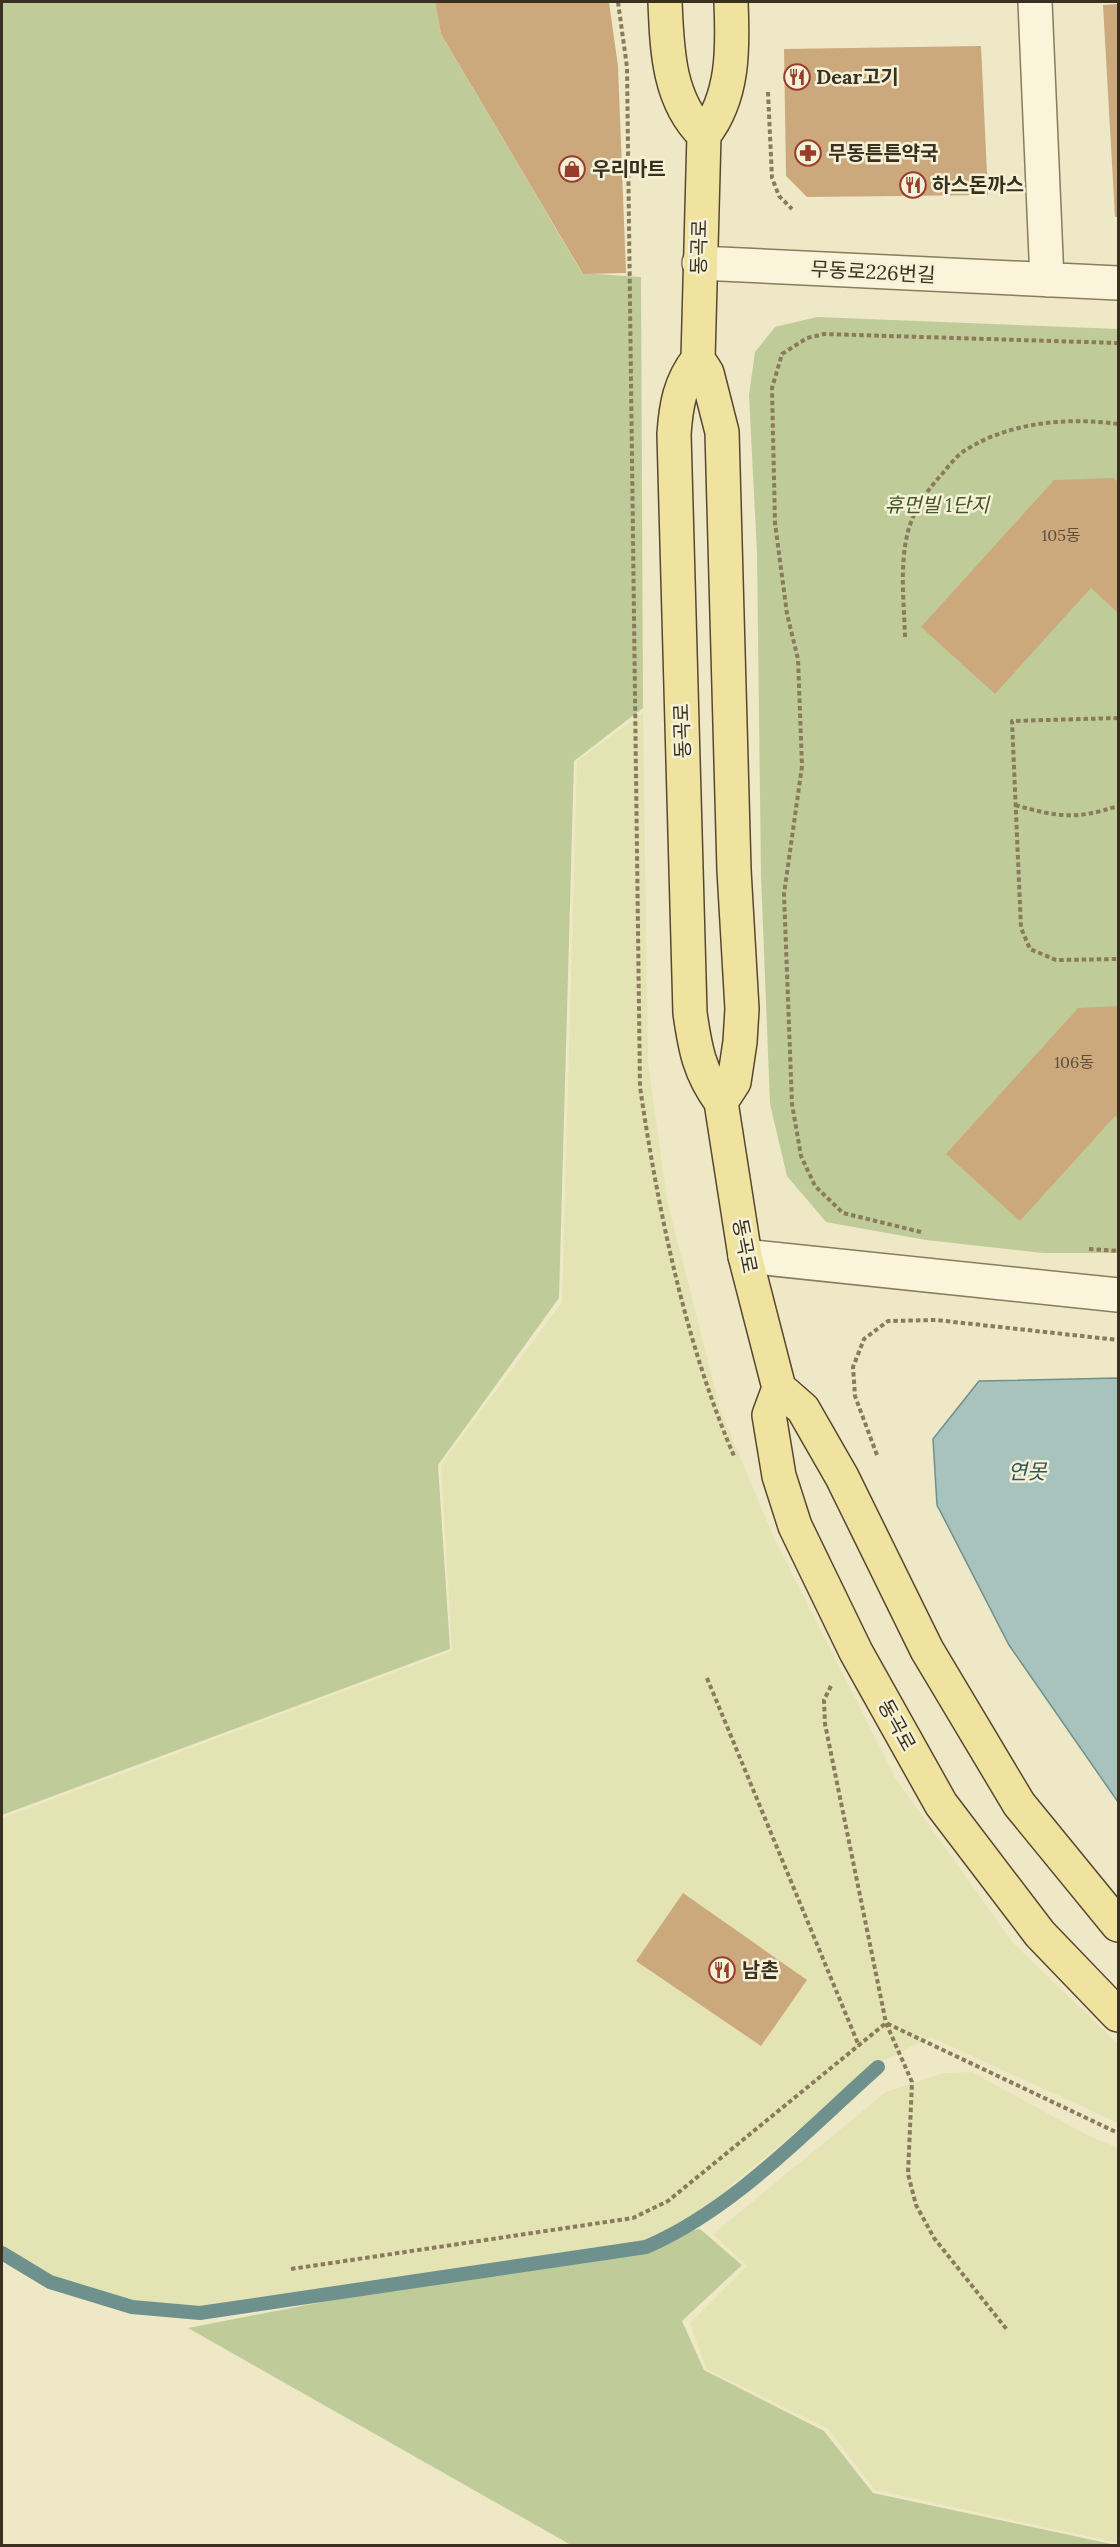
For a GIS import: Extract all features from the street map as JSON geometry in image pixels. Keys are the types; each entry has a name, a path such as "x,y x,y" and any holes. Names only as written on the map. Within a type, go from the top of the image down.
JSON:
{"main road":[{"path":"665,2 668,60 673,83 689,121 704,135"},
{"name":"동곡로","path":"721,1102 734,1082 741,1042 742,1009 734,870 722,432 707,373 698,359 704,135 716,120 730,72 733,54 731,2"},
{"name":"동곡로","path":"698,359 686,374 677,402 674,434 689,966 695,1049 706,1081 721,1102 745,1256 779,1388 770,1416 779,1476 795,1526 852,1642 941,1804 1040,1934 1119,2015"},
{"path":"779,1388 803,1408 842,1477 927,1650 1019,1804 1119,1925"}],"street":[{"path":"1035,2 1047,280"},
{"name":"무동로226번길","path":"699,263 1119,283"},
{"path":"745,1256 1119,1295"}],"path":[{"path":"767,84 772,178 779,196 792,209"},
{"path":"929,1234 843,1213 815,1186 801,1156 792,1104 784,894 802,766 798,671 787,614 775,523 772,388 782,354 807,338 824,334 1119,343"},
{"path":"905,637 904,553 910,526 930,488 963,452 997,433 1037,424 1090,420 1119,423"},
{"path":"1119,718 1012,721 1021,928 1030,949 1056,960 1119,958"},
{"path":"1015,805 1053,816 1081,817 1119,806"},
{"path":"1087,1249 1119,1251"},
{"path":"881,1464 855,1396 853,1367 864,1340 888,1321 936,1320 1119,1340"},
{"path":"852,1642 824,1700 825,1724 886,2023 912,2082 908,2174 916,2205 934,2238 1008,2331"},
{"path":"707,1678 859,2046"},
{"path":"291,2270 633,2218 668,2201 886,2023"},
{"path":"886,2023 1119,2133"}],"green space":[{"path":"2,2 435,2 441,34 582,273 641,277 643,708 574,761 559,1298 438,1465 450,1649 2,1815"},
{"name":"휴먼빌 1단지","path":"817,317 1118,329 1118,1253 1043,1253 926,1240 826,1222 787,1176 770,1104 761,876 757,553 749,395 755,352 775,327"},
{"path":"643,713 648,1062 667,1200 720,1409 774,1538 896,1779 1013,1943 1118,2044 1118,2123 931,2037 878,2063 680,2228 644,2243 198,2309 131,2304 51,2279 2,2249 2,1818 452,1651 441,1465 562,1302 577,761"},
{"path":"972,2072 1089,2136 1118,2148 1118,2543 875,2490 827,2428 706,2369 690,2323 747,2266 713,2234 886,2092 944,2073"},
{"path":"700,2229 742,2265 682,2321 704,2370 824,2431 873,2493 1116,2545 571,2545 188,2328"}],"water":[{"name":"연못","path":"1118,1378 1118,1802 1009,1645 937,1505 933,1439 979,1381"}],"building":[{"name":"우리마트","path":"435,2 609,2 618,66 626,273 583,274 441,34"},
{"path":"1118,4 1118,217 1115,217 1103,5"},
{"path":"981,46 988,195 807,197 786,176 784,49"},
{"path":"1114,478 1118,482 1118,613 1091,588 995,694 921,627 1054,480"},
{"path":"1118,1006 1118,1119 1115,1116 1020,1221 946,1154 1078,1008"},
{"name":"남촌","path":"683,1893 807,1980 761,2046 636,1961"}],"waterway":[{"path":"2,2253 50,2282 132,2307 200,2313 646,2247 678,2231 739,2190 768,2167 878,2067"}],"place":[{"name":"Dear고기","path":"797,77"},
{"name":"무동튼튼약국","path":"808,153"},
{"name":"우리마트","path":"572,169"},
{"name":"하스돈까스","path":"913,185"},
{"name":"남촌","path":"722,1970"}]}
